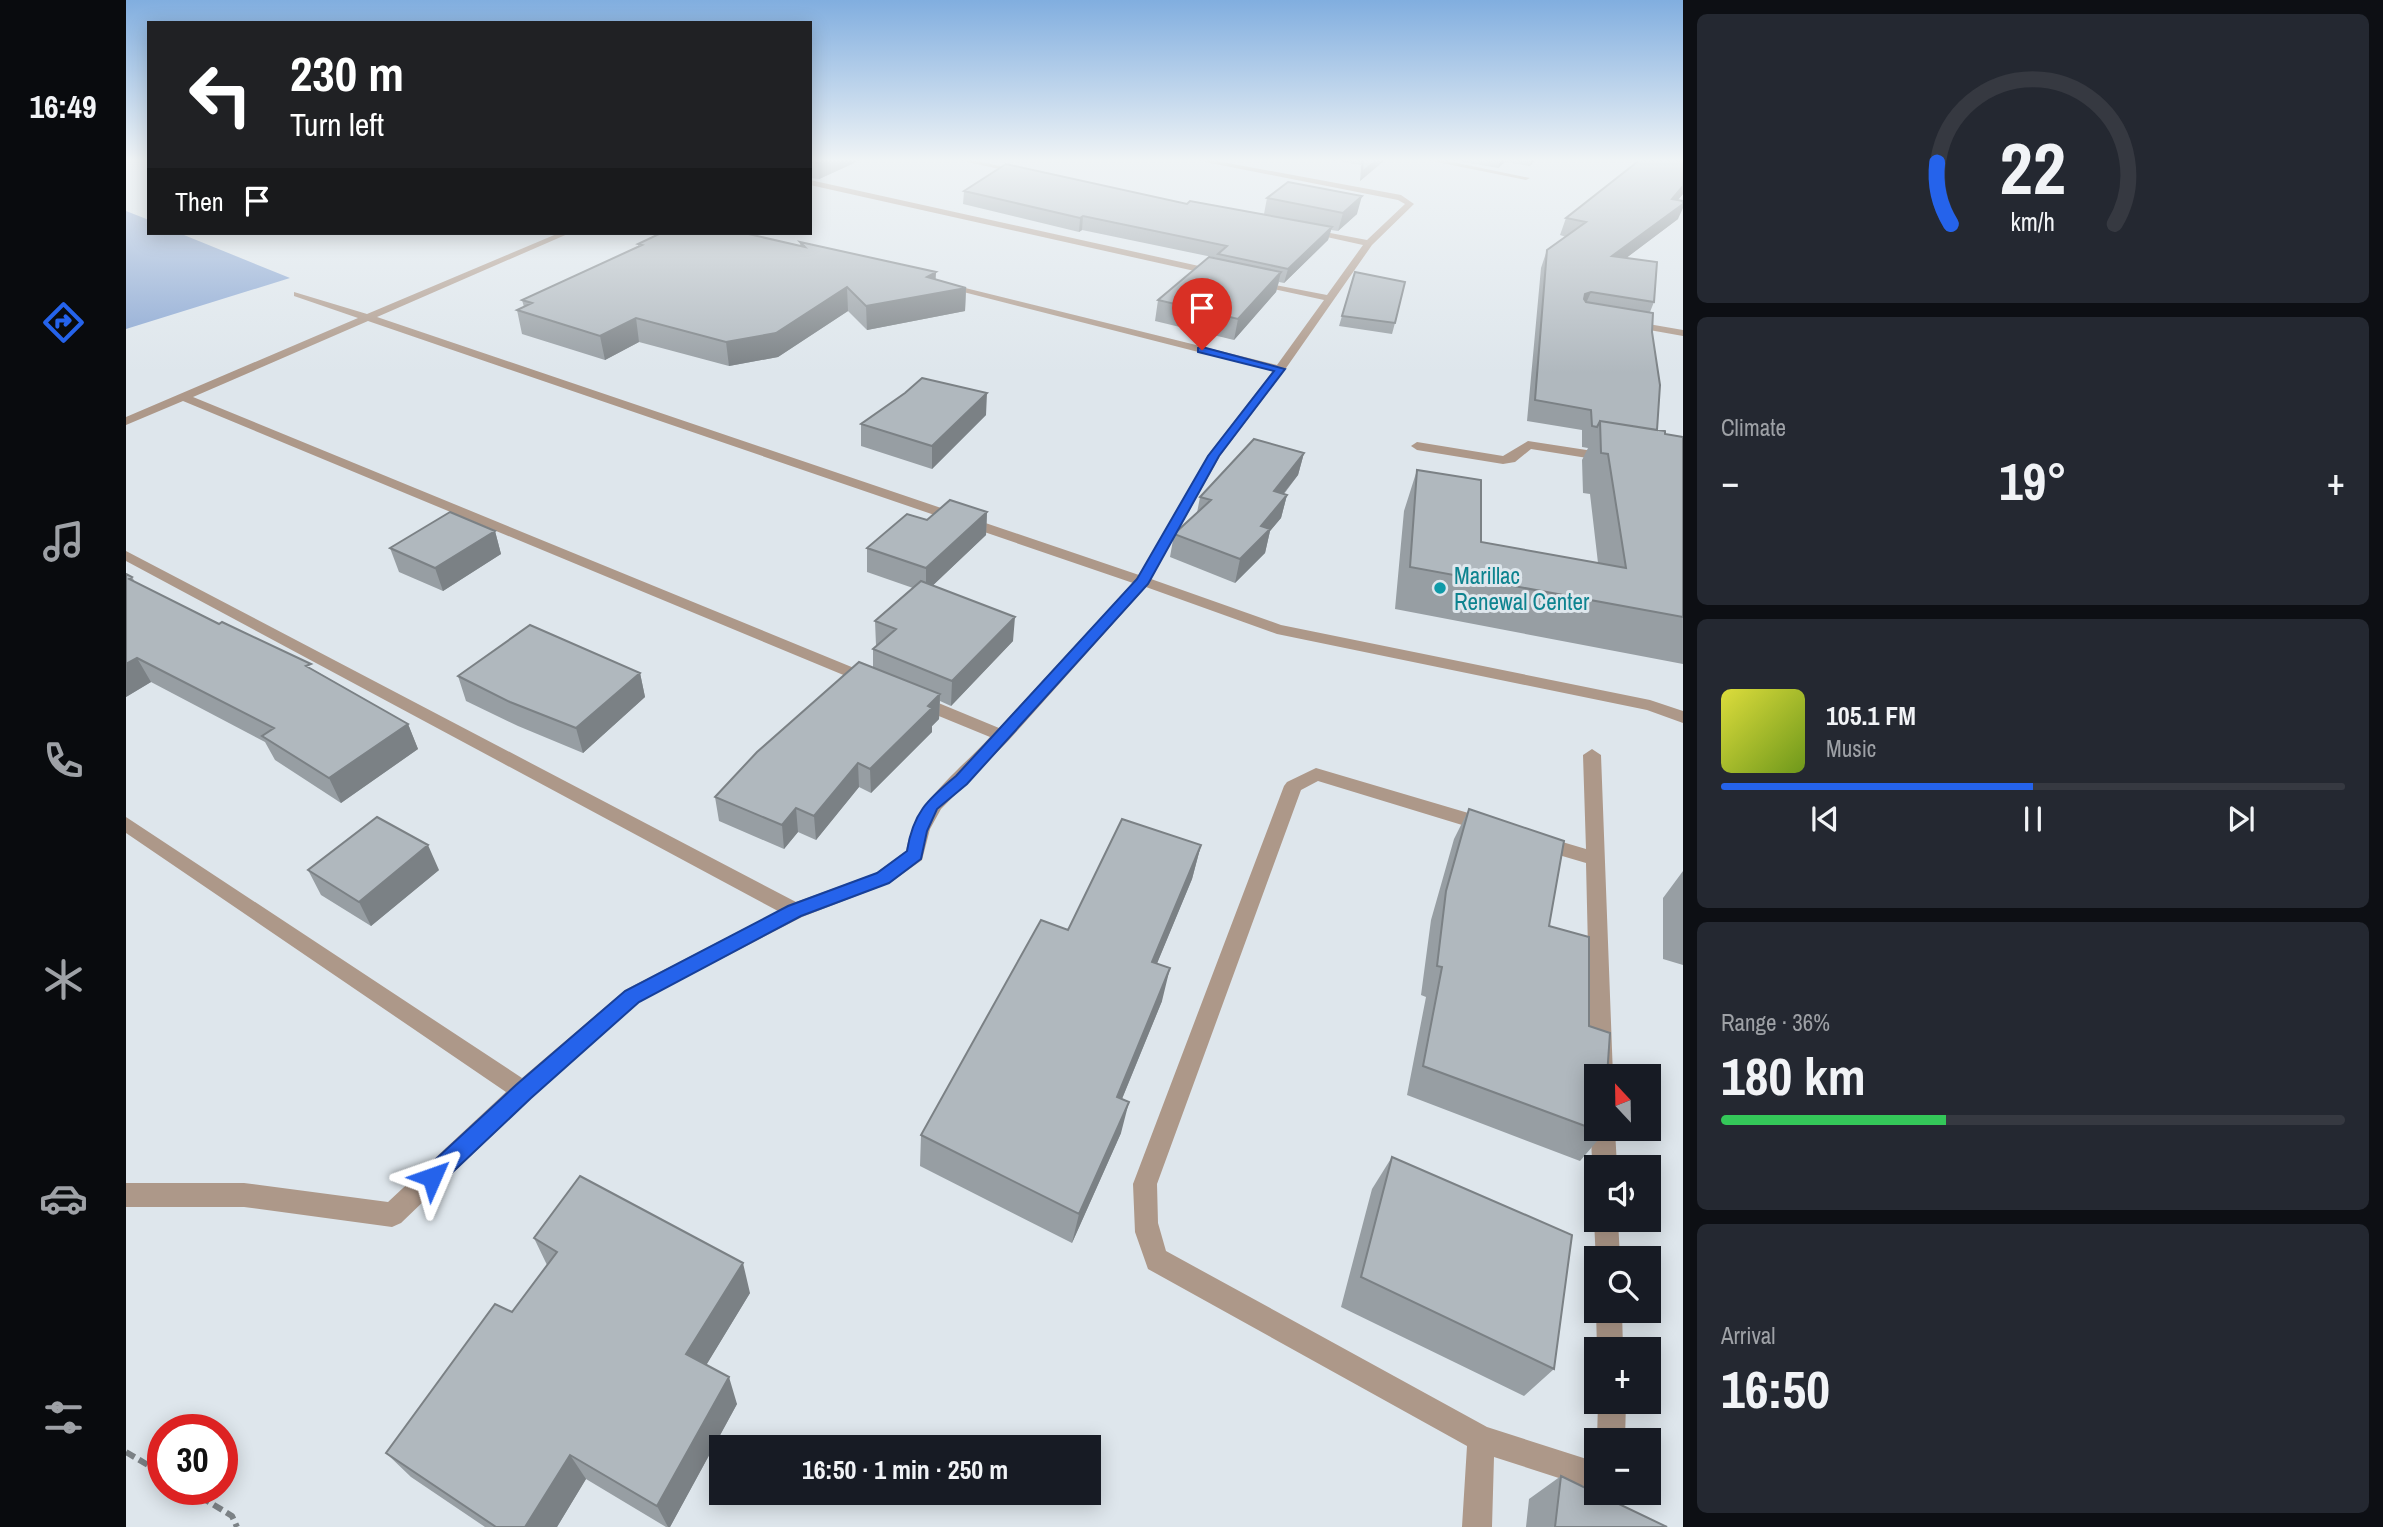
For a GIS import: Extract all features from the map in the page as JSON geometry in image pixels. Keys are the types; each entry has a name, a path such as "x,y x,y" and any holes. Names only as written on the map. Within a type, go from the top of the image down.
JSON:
{"street":[{"path":"1025,230 1233,277"},
{"path":"1306,230 1369,243"},
{"path":"129,1198 244,1195 392,1215 523,1091 632,996 794,911 883,878 915,855 918,831 931,806 961,780 1003,736 1143,581 1214,456 1280,369 1369,243 1382,230"},
{"path":"126,421 561,235"},
{"path":"1247,280 1329,298"},
{"path":"932,283 1280,369"},
{"path":"298,295 1143,581 1277,629 1650,705 1683,717"},
{"path":"1620,322 1683,333"},
{"path":"184,397 1003,736"},
{"path":"1417,446 1503,460 1510,459 1528,445 1616,459"},
{"path":"126,555 794,911"},
{"path":"1592,755 1602,1064"},
{"path":"1503,831 1316,775 1293,786 1145,1184 1143,1213 1149,1244 1157,1260 1481,1439 1584,1472"},
{"path":"126,824 523,1091"},
{"path":"1529,839 1596,859"},
{"path":"1477,1527 1481,1439"}],"path":[{"path":"126,1452 147,1464"},
{"path":"214,1505 232,1516 237,1527"}],"water":[{"path":"126,230 147,230 147,235 184,235 290,278 126,329"}],"building":[{"path":"1151,230 1329,230 1288,269 1218,254 1227,246"},
{"path":"1574,230 1647,230 1612,256 1657,262 1654,302 1591,292 1585,294 1584,299 1586,302 1653,313 1652,332 1660,385 1657,430 1600,421 1597,427 1592,426 1591,410 1535,400 1547,250"},
{"path":"657,235 753,235 805,247 800,242 936,272 927,277 966,288 866,306 847,287 776,333 726,342 636,318 600,336 517,310 532,303 522,300 642,245 638,244"},
{"path":"1209,257 1281,272 1238,319 1158,300"},
{"path":"1355,272 1405,282 1395,323 1342,316"},
{"path":"922,378 987,393 932,446 861,424 905,393"},
{"path":"1600,421 1665,431 1665,434 1683,437 1683,617 1410,567 1417,470 1481,480 1481,542 1626,568 1608,454 1601,453"},
{"path":"1254,439 1304,453 1274,491 1287,495 1261,526 1270,529 1240,559 1174,534 1211,500 1200,497"},
{"path":"950,500 987,512 926,568 867,548 907,514 927,520"},
{"path":"450,512 495,531 435,568 390,548"},
{"path":"126,574 132,577 129,579 219,624 222,622 311,664 306,666 408,724 329,778 262,736 274,728 137,658 126,664"},
{"path":"921,581 1015,617 952,681 873,649 896,629 875,621"},
{"path":"530,625 640,673 576,728 510,702 458,676"},
{"path":"859,662 940,694 928,706 932,708 870,769 858,763 814,816 796,808 782,825 715,797 757,752"},
{"path":"1469,809 1564,841 1549,926 1589,937 1589,1026 1610,1033 1608,1064 1584,1064 1584,1126 1423,1066 1442,967 1437,966 1446,891"},
{"path":"377,817 428,845 359,902 308,870"},
{"path":"1122,819 1201,845 1152,962 1170,968 1117,1097 1129,1102 1079,1214 921,1135 1041,920 1068,930"},
{"path":"1392,1157 1572,1235 1554,1369 1361,1277"},
{"path":"580,1176 743,1263 686,1354 729,1377 657,1506 570,1455 525,1527 496,1527 386,1453 495,1304 512,1312 557,1252 534,1238"},
{"path":"1561,1476 1584,1487 1584,1505 1621,1505 1667,1527 1555,1527"}],"place":[{"name":"Marillac Renewal Center","path":"1440,588"}],"route":[{"path":"432,1177 523,1091 632,996 794,911 883,878 915,855 918,831 931,806 961,780 1003,736 1143,581 1214,456 1280,369 1202,350"}]}
